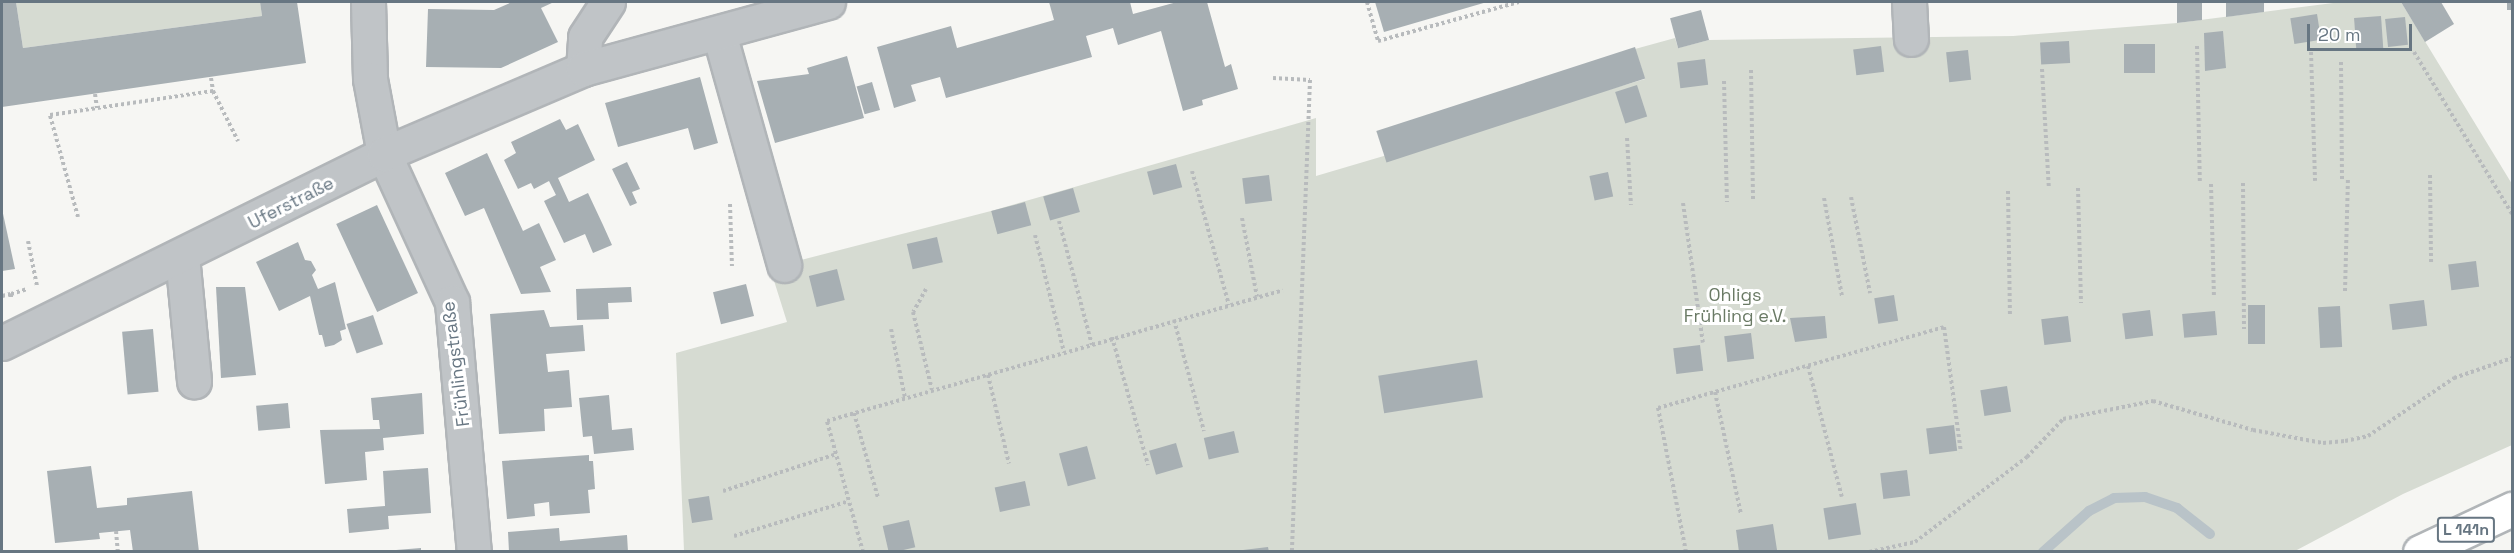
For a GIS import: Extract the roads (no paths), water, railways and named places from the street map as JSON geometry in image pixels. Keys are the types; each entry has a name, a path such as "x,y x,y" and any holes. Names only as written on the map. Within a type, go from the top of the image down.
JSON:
{"highway":[{"name":"L 141n","path":"2420,552 2512,510"}],"street":[{"name":"Frühlingstraße","path":"368,2 370,79 384,154 452,302 474,552"},
{"path":"583,69 585,38 608,2"},
{"name":"Uferstraße","path":"2,343 182,256 384,154 583,69 828,2"},
{"path":"1909,2 1911,39"},
{"path":"719,33 784,265"},
{"path":"182,256 194,381"}],"waterway":[{"path":"2043,552 2089,511 2114,498 2145,497 2177,508 2210,534"}],"park label":[{"name":"Ohligs Frühling e.V.","path":"1735,306"}]}
